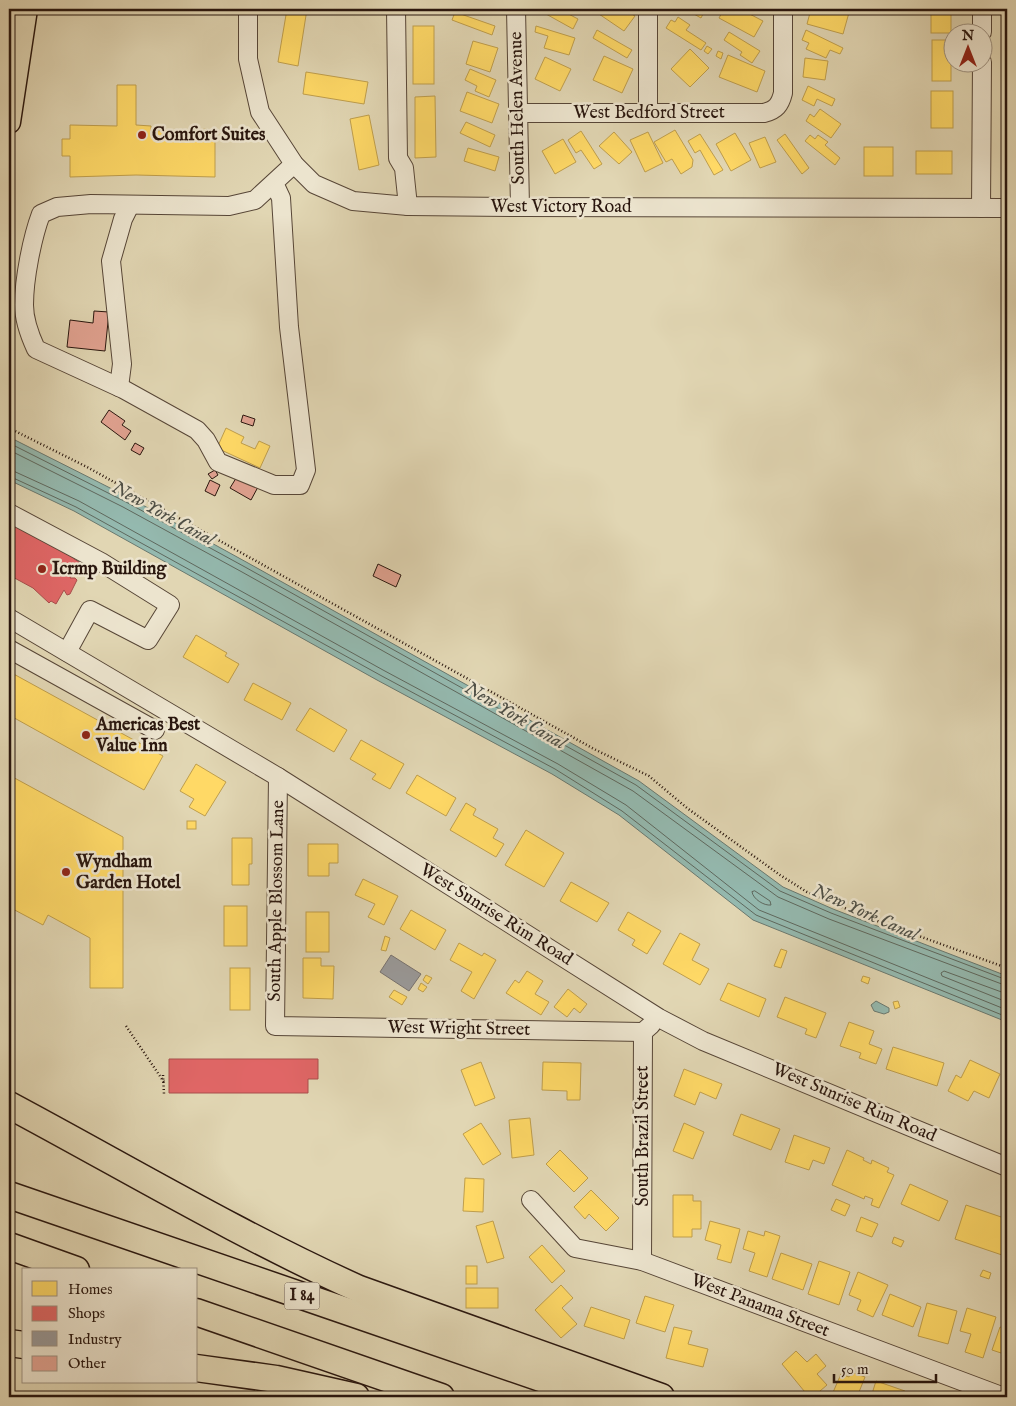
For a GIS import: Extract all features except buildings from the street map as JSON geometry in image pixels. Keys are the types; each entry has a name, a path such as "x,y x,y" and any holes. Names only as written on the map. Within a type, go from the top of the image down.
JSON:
{"highway":[{"path":"9,1105 173,1194 342,1281 398,1304 661,1397"},
{"name":"I 84","path":"9,1196 596,1397"},
{"path":"9,1246 70,1268"},
{"path":"198,1313 441,1397"},
{"path":"9,1343 22,1345"},
{"path":"198,1368 276,1379 356,1397"}],"main road":[{"path":"9,122 26,9"}],"street":[{"name":"West Victory Road","path":"248,9 248,59 260,112 294,164 314,184 353,201 408,206 1007,208"},
{"path":"396,9 398,158 404,168 408,206"},
{"name":"South Helen Avenue","path":"516,9 520,207"},
{"path":"648,9 648,113"},
{"name":"West Bedford Street","path":"518,113 764,113 779,106 783,93 783,9"},
{"path":"982,9 982,22"},
{"path":"981,208 982,72"},
{"path":"274,183 281,198 289,328 306,470 300,485 274,485 218,462 206,440 197,430 119,387 36,349 30,335 24,306 34,232 41,214 57,207 91,204 229,206 255,200 294,164"},
{"path":"119,387 122,364 111,261 123,218 130,205"},
{"path":"9,513 101,562 170,605 148,640 90,610 67,652"},
{"name":"West Sunrise Rim Road","path":"9,618 278,777 659,1018 703,1041 1007,1167"},
{"path":"9,649 155,730"},
{"path":"97,698 108,677"},
{"name":"South Apple Blossom Lane","path":"275,1026 278,777"},
{"path":"643,1032 659,1018"},
{"name":"West Wright Street","path":"275,1026 643,1032"},
{"name":"South Brazil Street","path":"642,1261 643,1032"},
{"name":"West Panama Street","path":"531,1200 575,1248 642,1261 1004,1397"}],"path":[{"path":"9,428 87,467 594,749 649,776 687,808 780,876 807,892 862,915 1007,968"},
{"path":"126,1026 164,1082"},
{"path":"164,1075 164,1094"}],"water":[{"name":"New York Canal","path":"9,437 128,497 639,781 783,887 833,909 1007,976 1007,1022 753,920 619,815 552,774 377,680 74,511 9,480"},
{"path":"876,1001 889,1008 889,1012 884,1014 874,1011 871,1005"}],"place":[{"name":"Comfort Suites","path":"142,135"},
{"name":"Icrmp Building","path":"42,569"},
{"name":"Americas Best Value Inn","path":"86,735"},
{"name":"Wyndham Garden Hotel","path":"66,872"}]}
